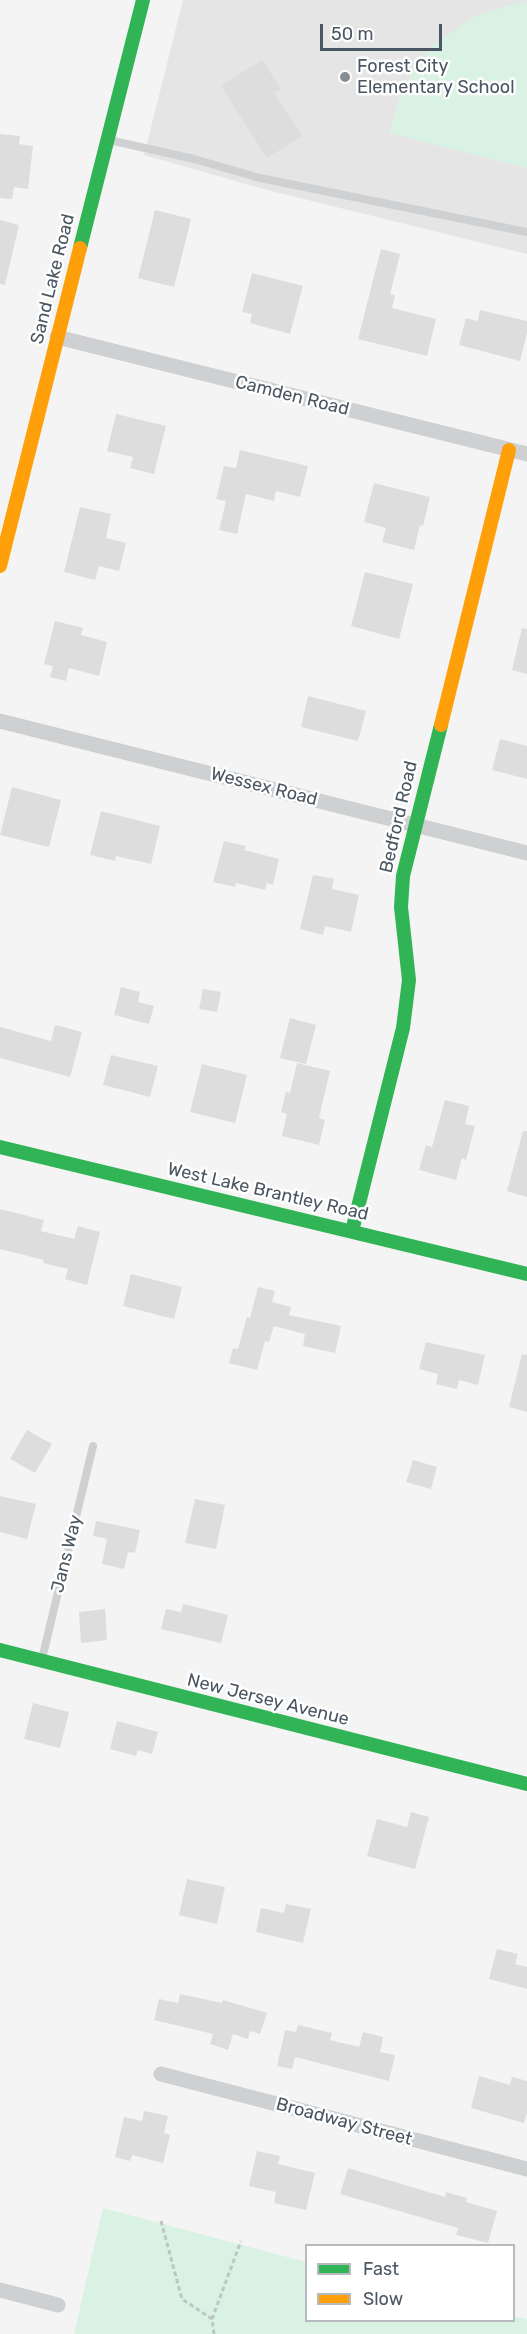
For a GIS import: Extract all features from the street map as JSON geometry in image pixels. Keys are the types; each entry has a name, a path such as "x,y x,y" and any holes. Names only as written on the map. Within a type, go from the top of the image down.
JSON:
{"street":[{"name":"Sand Lake Road","path":"0,566 6,513 57,337 142,0"},
{"name":"Camden Road","path":"57,337 527,454"},
{"name":"Bedford Road","path":"352,1231 403,1028 409,980 401,907 403,876 414,824 509,450"},
{"name":"Wessex Road","path":"0,721 527,853"},
{"name":"West Lake Brantley Road","path":"0,1147 527,1274"},
{"name":"New Jersey Avenue","path":"0,1650 527,1785"},
{"name":"Broadway Street","path":"161,2074 527,2169"},
{"path":"0,2290 58,2305"}],"lane":[{"path":"107,139 194,159 260,178 527,232"},
{"name":"Jans Way","path":"41,1661 93,1446"}],"path":[{"path":"161,2221 182,2299 212,2319"},
{"path":"214,2334 212,2319 241,2241"}],"shaded area":[{"name":"Forest City Elementary School","path":"183,0 527,0 527,254 267,190 144,155"}],"green space":[{"path":"518,3 527,3 527,168 389,133 400,96 417,64 434,44 474,17"},
{"path":"103,2208 305,2262 305,2322 515,2322 515,2316 527,2319 527,2334 74,2334"}],"building":[{"path":"262,60 281,89 274,93 302,136 267,158 221,86"},
{"path":"0,134 20,136 19,144 33,146 28,189 14,187 12,199 0,198"},
{"path":"155,210 191,219 174,287 138,278"},
{"path":"0,220 19,225 5,285 0,284"},
{"path":"381,249 400,254 390,294 395,295 392,308 436,319 427,356 358,339"},
{"path":"252,273 303,286 290,334 250,323 252,314 242,312"},
{"path":"480,310 527,321 527,333 520,361 459,345 466,318 478,321"},
{"path":"116,414 166,426 154,474 130,468 133,457 107,451"},
{"path":"240,450 308,466 300,497 276,491 274,501 246,494 237,534 219,530 226,501 216,499 224,466 236,468"},
{"path":"374,483 430,497 414,550 382,542 386,528 364,522"},
{"path":"80,507 111,514 106,538 126,543 119,571 99,566 95,580 64,572"},
{"path":"365,572 413,584 399,639 351,626"},
{"path":"55,621 83,628 81,635 107,642 99,676 69,668 66,681 50,677 53,666 44,664"},
{"path":"522,628 527,629 527,674 512,670"},
{"path":"308,696 366,711 358,741 301,727"},
{"path":"500,739 527,746 527,779 492,770"},
{"path":"12,787 61,800 49,847 0,835"},
{"path":"101,811 160,826 151,864 116,856 115,861 90,855"},
{"path":"224,841 246,846 244,850 279,859 273,885 267,883 265,890 236,883 235,887 213,882"},
{"path":"313,875 334,879 332,889 359,895 351,932 325,926 323,935 300,929"},
{"path":"121,987 140,992 138,1002 154,1006 149,1024 114,1015"},
{"path":"203,989 221,992 217,1012 199,1009"},
{"path":"290,1018 316,1025 306,1064 280,1058"},
{"path":"55,1025 82,1032 70,1077 0,1058 0,1027 51,1041"},
{"path":"111,1055 158,1066 150,1097 103,1085"},
{"path":"297,1063 330,1071 319,1118 325,1120 319,1145 282,1136 287,1114 281,1112 286,1092 290,1093"},
{"path":"202,1064 247,1075 235,1123 190,1112"},
{"path":"445,1100 469,1106 465,1124 475,1126 466,1160 462,1158 456,1180 419,1170 426,1145 432,1147"},
{"path":"523,1131 527,1131 527,1197 507,1191"},
{"path":"0,1209 44,1220 41,1231 74,1239 78,1226 100,1232 87,1285 65,1279 68,1269 43,1263 44,1260 0,1249"},
{"path":"131,1274 182,1287 174,1319 123,1306"},
{"path":"258,1287 275,1291 272,1302 291,1307 289,1315 341,1326 335,1353 303,1346 305,1334 274,1326 269,1342 265,1341 257,1370 229,1363 233,1348 238,1349 247,1317 250,1318"},
{"path":"426,1342 485,1355 478,1385 459,1380 457,1389 436,1384 438,1374 419,1369"},
{"path":"522,1354 527,1355 527,1412 509,1407"},
{"path":"27,1430 52,1444 35,1473 10,1459"},
{"path":"413,1460 437,1467 431,1489 406,1482"},
{"path":"0,1496 36,1504 27,1539 0,1532"},
{"path":"195,1499 225,1505 216,1549 185,1543"},
{"path":"96,1521 140,1530 135,1553 128,1552 124,1569 102,1564 107,1539 93,1536"},
{"path":"183,1604 228,1615 221,1643 161,1629 166,1609 181,1612"},
{"path":"105,1609 107,1640 81,1643 79,1612"},
{"path":"33,1703 69,1712 60,1748 24,1739"},
{"path":"117,1721 158,1732 152,1754 138,1750 136,1756 110,1749"},
{"path":"411,1812 429,1817 415,1869 367,1856 377,1819 407,1827"},
{"path":"187,1879 225,1887 217,1924 179,1915"},
{"path":"286,1904 311,1909 303,1943 256,1932 261,1908 284,1913"},
{"path":"497,1949 518,1954 515,1964 527,1967 527,1989 489,1979"},
{"path":"180,1994 222,2003 223,2000 267,2013 260,2034 250,2031 248,2039 233,2034 228,2050 210,2044 213,2034 154,2020 159,1999 178,2003"},
{"path":"298,2025 332,2033 330,2040 359,2047 363,2032 383,2037 380,2052 395,2055 389,2081 295,2057 292,2069 277,2066 285,2030 296,2032"},
{"path":"479,2076 510,2085 512,2077 527,2081 527,2113 524,2123 471,2108"},
{"path":"144,2111 168,2116 164,2133 170,2135 163,2163 132,2155 130,2161 115,2157 124,2117 142,2121"},
{"path":"257,2151 280,2156 278,2164 315,2173 306,2210 274,2203 276,2192 249,2186"},
{"path":"348,2168 445,2197 446,2192 467,2198 466,2202 497,2211 488,2243 456,2235 458,2228 340,2194"}],"traffic: fast":[{"path":"80,248 143,0"},
{"path":"352,1231 403,1028 409,980 401,907 403,876 441,725"},
{"path":"0,1147 527,1274"},
{"path":"0,1650 527,1784"}],"traffic: slow":[{"path":"0,566 80,248"},
{"path":"441,725 509,450"}],"place":[{"name":"Forest City Elementary School","path":"345,77"}]}
